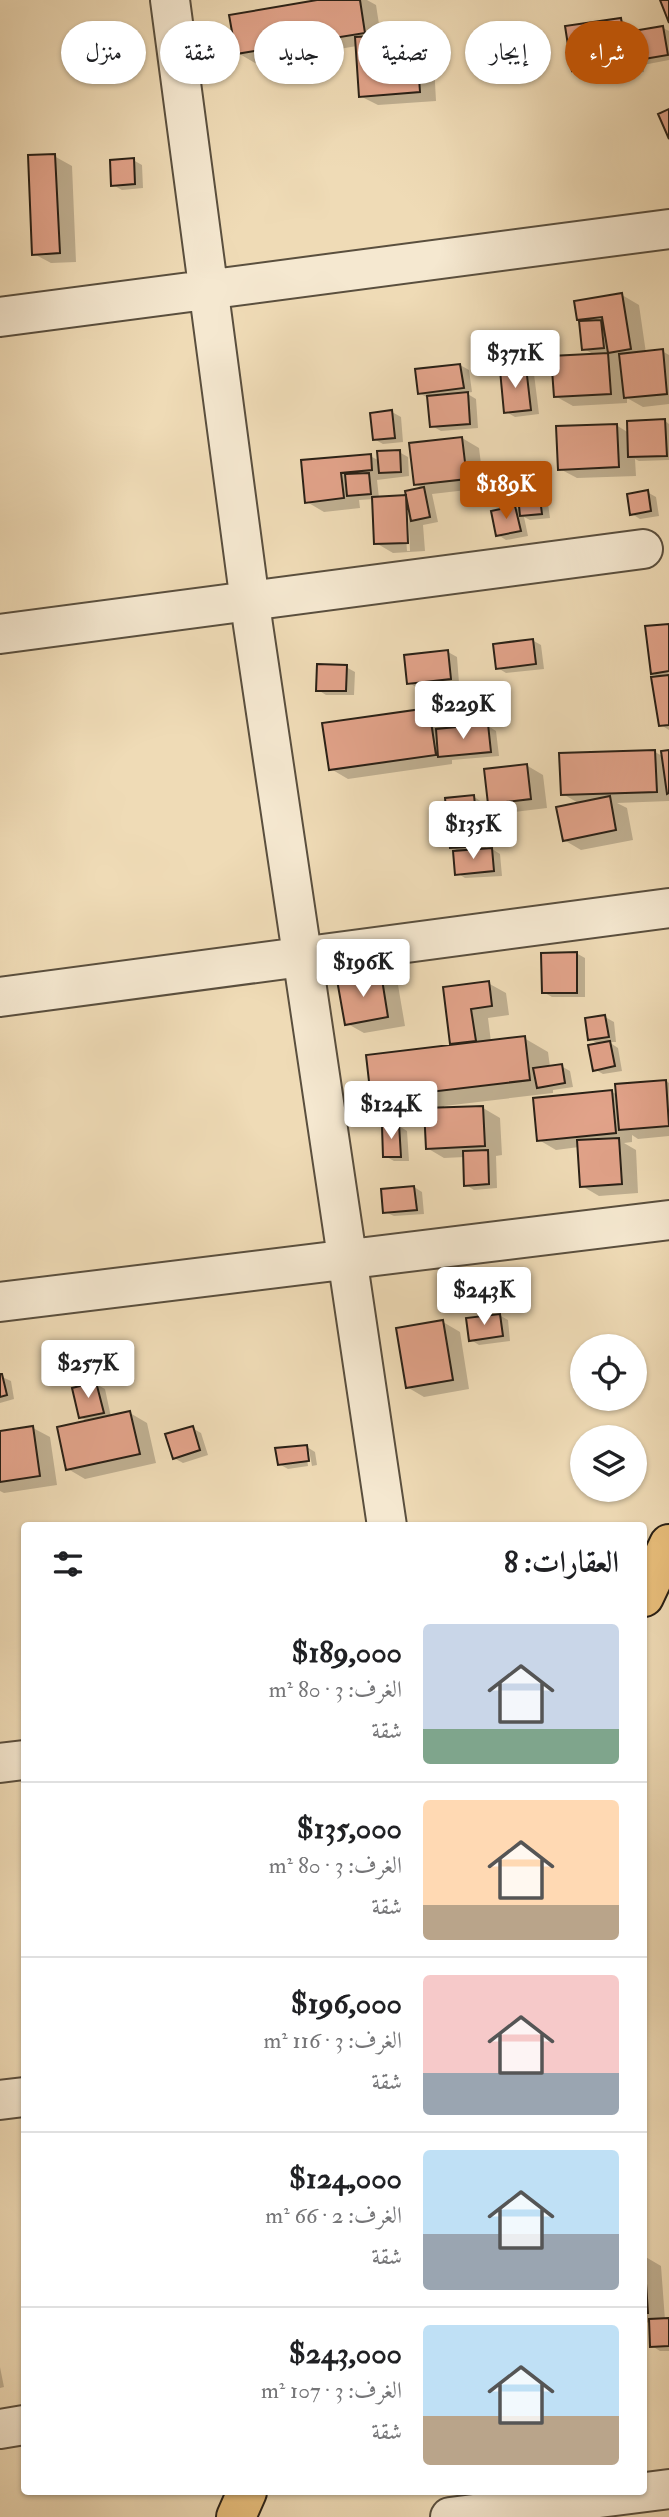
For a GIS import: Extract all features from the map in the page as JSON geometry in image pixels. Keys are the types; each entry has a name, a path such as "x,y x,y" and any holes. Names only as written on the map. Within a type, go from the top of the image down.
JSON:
{"main road":[{"path":"647,1592 669,1544"},
{"path":"236,2517 246,2495"}],"street":[{"path":"170,0 250,601 386,1522"},
{"path":"0,317 669,229"},
{"path":"0,634 643,549"},
{"path":"0,997 669,908"},
{"path":"0,1302 669,1220"},
{"path":"0,1763 21,1760"},
{"path":"0,2100 21,2097"},
{"path":"0,2429 21,2426"},
{"path":"647,2492 669,2489"},
{"path":"450,2517 622,2495"}],"building":[{"path":"317,0 360,0 363,21 358,21 358,34 344,36 344,21 254,21 254,51 240,53 240,21 230,21 229,15"},
{"path":"660,0 669,0 669,23"},
{"path":"621,18 621,21 600,21"},
{"path":"663,26 668,55 649,58 649,28"},
{"path":"355,37 358,37 358,82"},
{"path":"358,84 419,84 420,92 359,97"},
{"path":"669,109 669,139 658,114"},
{"path":"55,154 60,253 32,255 28,155"},
{"path":"134,158 135,184 111,186 110,160"},
{"path":"622,293 631,349 608,353 602,317 577,320 574,301"},
{"path":"601,320 604,348 582,350 579,321"},
{"path":"520,334 525,359 500,364 495,339"},
{"path":"663,349 667,394 624,398 619,354"},
{"path":"608,353 611,394 554,397 551,356"},
{"path":"460,364 464,388 418,394 415,369"},
{"path":"526,367 531,410 504,413 500,370"},
{"path":"468,392 470,424 430,427 427,396"},
{"path":"392,410 395,438 373,440 370,413"},
{"path":"665,419 667,456 628,457 627,421"},
{"path":"617,424 619,467 558,470 556,426"},
{"path":"462,437 467,479 414,485 409,443"},
{"path":"400,450 401,472 379,473 377,451"},
{"path":"371,454 372,470 341,473 344,498 305,503 301,460"},
{"path":"369,473 371,494 347,496 345,474"},
{"path":"537,474 542,514 520,516 516,476"},
{"path":"424,487 430,517 411,521 405,491"},
{"path":"648,490 651,511 630,515 627,494"},
{"path":"406,495 408,543 374,544 372,497"},
{"path":"515,506 521,531 496,536 491,511"},
{"path":"669,624 669,671 651,674 645,626"},
{"path":"533,639 536,664 496,669 493,644"},
{"path":"448,650 451,679 407,684 404,655"},
{"path":"317,664 347,665 346,691 316,691"},
{"path":"669,675 669,725 659,726 651,677"},
{"path":"429,708 436,755 329,770 322,723"},
{"path":"488,724 491,752 438,757 436,729"},
{"path":"655,750 657,792 561,795 559,753"},
{"path":"669,750 669,793 667,794 661,751"},
{"path":"527,764 531,799 488,804 484,769"},
{"path":"474,795 479,846 450,848 445,798"},
{"path":"610,796 616,830 563,841 556,807"},
{"path":"492,848 494,871 455,875 453,851"},
{"path":"577,952 577,993 542,993 541,953"},
{"path":"381,973 388,1017 345,1025 337,980"},
{"path":"489,981 492,1006 471,1009 476,1041 450,1044 443,987"},
{"path":"605,1015 609,1037 588,1040 585,1018"},
{"path":"525,1036 530,1080 371,1099 366,1055"},
{"path":"610,1041 615,1066 593,1071 588,1045"},
{"path":"562,1064 565,1083 537,1088 533,1068"},
{"path":"666,1080 669,1126 619,1130 615,1084"},
{"path":"612,1090 616,1133 537,1141 533,1098"},
{"path":"483,1106 485,1146 426,1149 424,1108"},
{"path":"399,1124 401,1157 383,1157 382,1126"},
{"path":"619,1138 622,1184 580,1187 577,1140"},
{"path":"488,1150 489,1184 464,1186 463,1151"},
{"path":"414,1186 417,1210 383,1213 381,1189"},
{"path":"500,1314 503,1336 469,1341 466,1318"},
{"path":"443,1320 453,1380 406,1388 396,1328"},
{"path":"0,1374 7,1395 0,1397"},
{"path":"96,1382 104,1413 79,1418 72,1388"},
{"path":"130,1411 140,1454 66,1470 57,1427"},
{"path":"33,1426 40,1476 0,1482 0,1431"},
{"path":"193,1426 200,1450 173,1459 165,1434"},
{"path":"307,1445 309,1461 278,1465 275,1448"},
{"path":"669,2318 669,2346 650,2347 649,2319"}]}
